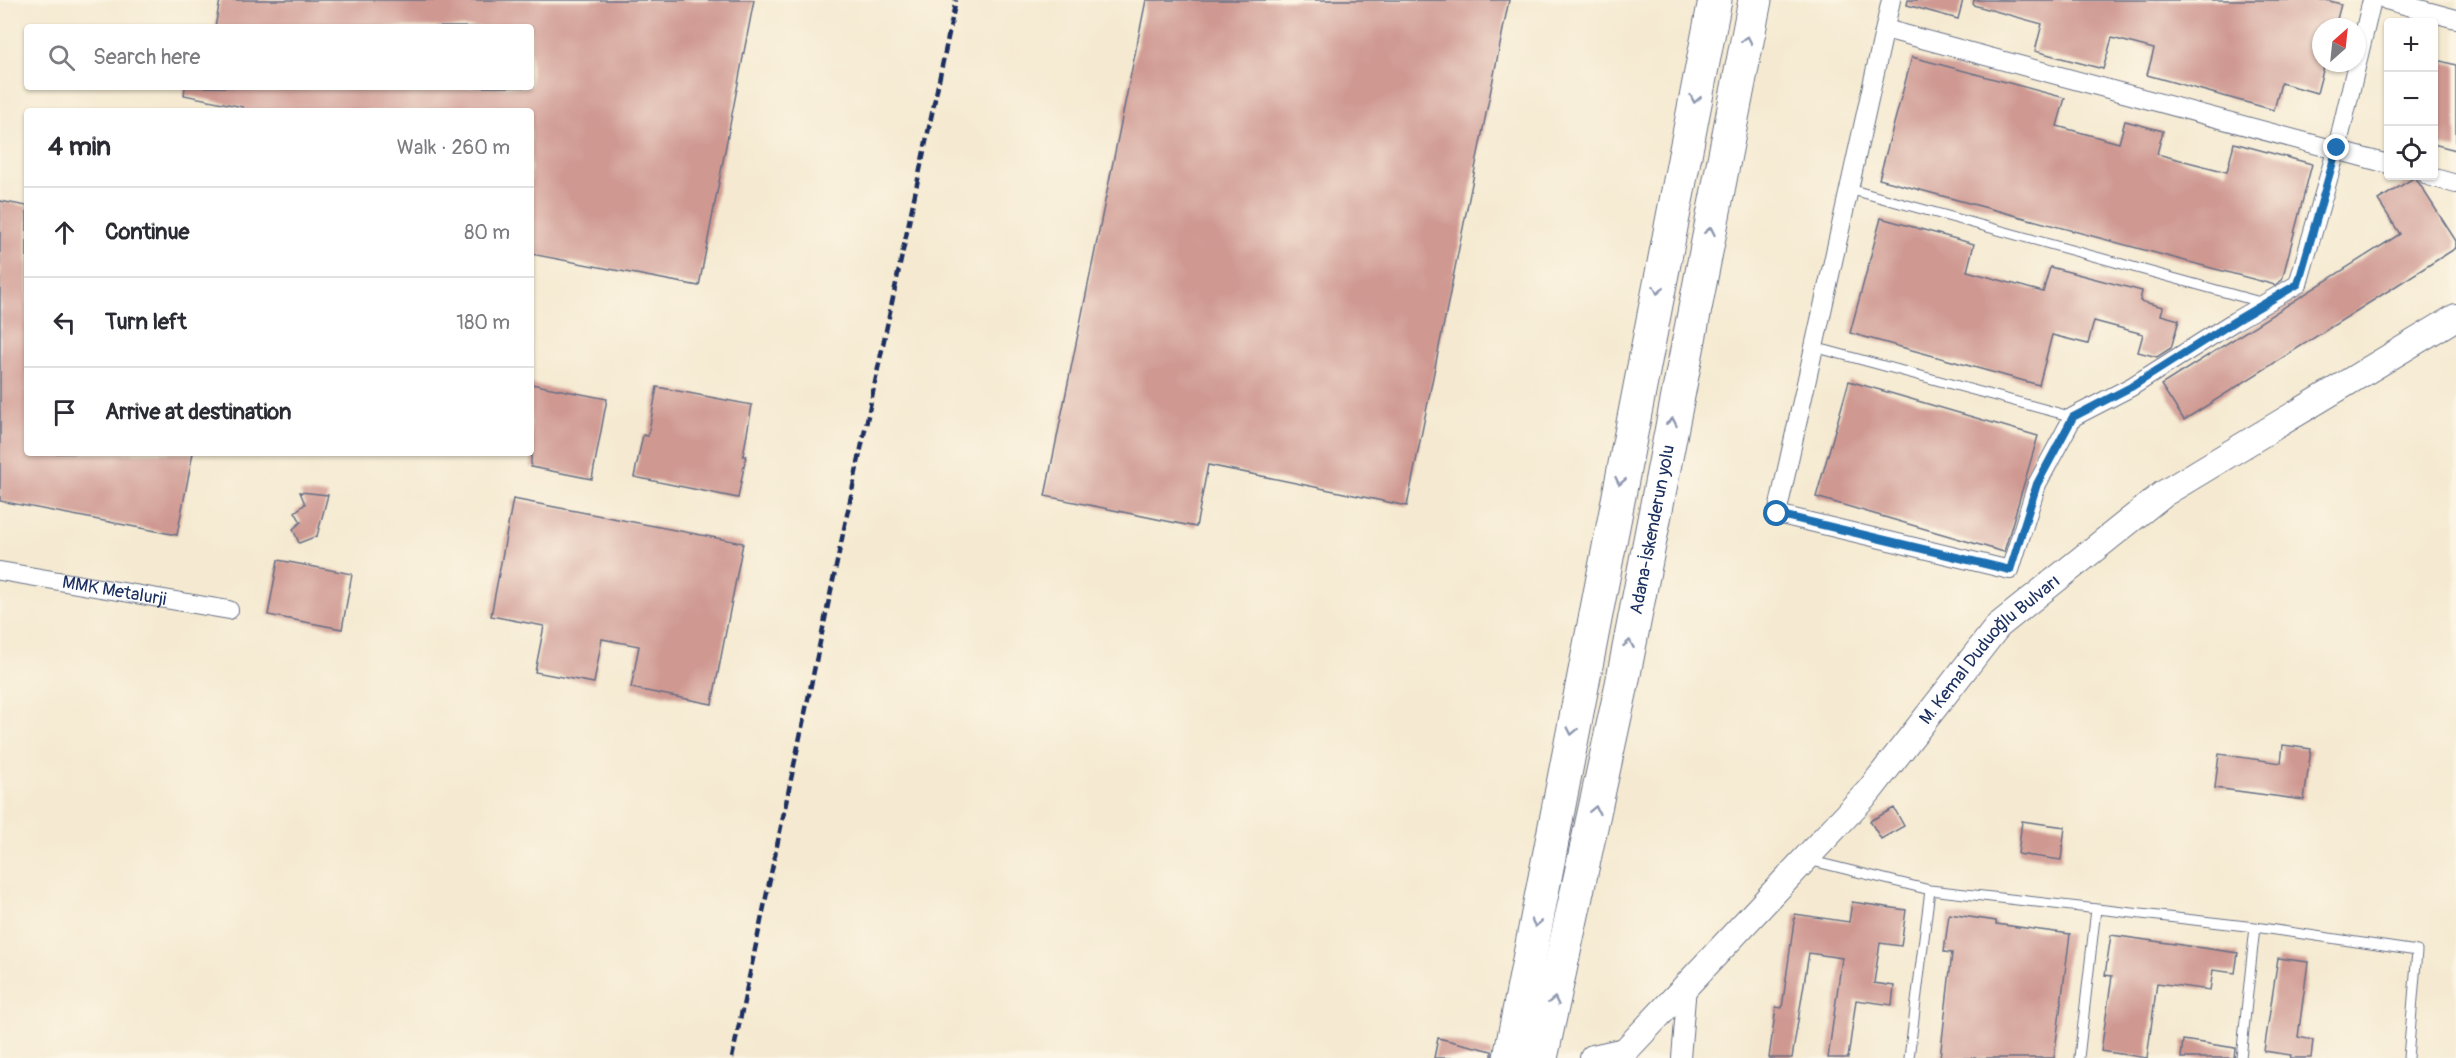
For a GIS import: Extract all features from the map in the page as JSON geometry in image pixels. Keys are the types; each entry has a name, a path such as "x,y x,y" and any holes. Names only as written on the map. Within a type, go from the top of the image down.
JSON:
{"highway":[{"path":"1510,1058 1597,599 1715,0"},
{"name":"Adana-İskenderun yolu","path":"1541,1058 1622,684 1755,0"}],"street":[{"path":"1891,0 1777,514 2010,570 2037,484 2073,417 2131,387 2298,284 2337,148 2355,72"},
{"path":"2366,25 2372,0"},
{"path":"2386,0 2456,19"},
{"path":"1885,29 2337,148 2384,163"},
{"path":"2438,179 2456,184"},
{"name":"M. Kemal Duduoğlu Bulvarı","path":"1593,1058 1625,1051 1687,986 1869,791 1998,626 2163,494 2456,317"},
{"name":"MMK Metalurji","path":"0,571 229,610"},
{"path":"1681,1058 1687,986"}],"lane":[{"path":"1850,189 2265,303"},
{"path":"1814,347 2073,417"},
{"path":"1805,860 1930,890 2255,927 2418,951 2408,1058"},
{"path":"1910,1058 1930,890"},
{"path":"2079,1058 2096,909"},
{"path":"2241,1058 2255,927"}],"building":[{"path":"220,0 754,0 699,286 534,255 534,108 243,108 184,95 185,90 534,90 534,24 216,24"},
{"path":"1146,0 1509,0 1407,506 1208,465 1196,527 1045,496"},
{"path":"1908,0 1963,0 1958,19 1907,5"},
{"path":"1974,0 2326,0 2341,4 2337,18 2312,18 2312,72 2323,72 2317,93 2281,83 2274,110 2147,75 2154,49 2112,38 2103,69 2035,51 2042,24 1973,5"},
{"path":"1912,57 2065,98 2057,126 2119,143 2125,121 2163,131 2157,154 2227,172 2234,143 2312,164 2282,280 2275,285 1879,179"},
{"path":"2438,60 2456,65 2456,150 2438,145"},
{"path":"2410,180 2417,180 2456,241 2456,248 2184,420 2161,385 2400,234 2378,200"},
{"path":"0,201 24,205 24,456 192,456 177,535 0,501"},
{"path":"1881,218 1974,244 1967,271 2043,292 2050,267 2142,291 2140,301 2163,307 2161,315 2179,320 2171,348 2157,357 2138,352 2143,334 2094,321 2088,344 2052,335 2039,385 1850,333"},
{"path":"1849,381 2038,436 2004,552 1816,497"},
{"path":"534,385 607,399 592,479 531,467 531,456 534,456"},
{"path":"657,387 752,405 738,498 634,477 643,435 648,436"},
{"path":"300,492 328,495 317,536 299,543 293,529 301,522 295,512 305,504"},
{"path":"513,499 743,543 712,704 631,688 639,646 602,639 594,683 535,672 544,626 491,616"},
{"path":"278,560 352,574 342,629 268,615"},
{"path":"2283,745 2311,749 2304,800 2215,788 2219,754 2281,763"},
{"path":"1894,808 1904,826 1881,839 1870,821"},
{"path":"2022,821 2065,827 2061,860 2018,854"},
{"path":"1852,902 1906,910 1901,946 1880,943 1874,983 1894,986 1892,1005 1856,1000 1848,1058 1828,1058 1842,958 1809,953 1792,1058 1769,1058 1776,1007 1782,1008 1795,914 1849,922"},
{"path":"1949,914 1996,921 1996,924 2070,934 2054,1058 1940,1058 1952,953 1944,952"},
{"path":"2111,935 2238,953 2235,973 2213,970 2210,990 2157,983 2147,1058 2101,1051 2112,976 2105,975"},
{"path":"2278,958 2308,962 2298,1037 2313,1040 2311,1058 2290,1058 2291,1055 2264,1051"},
{"path":"1438,1038 1492,1051 1492,1058 1434,1058"},
{"path":"2183,1040 2235,1048 2234,1058 2181,1058"}],"railway":[{"path":"732,1058 956,0"}],"route":[{"path":"1777,514 2010,570 2037,484 2073,417 2131,387 2278,294 2298,284 2337,148"}]}
